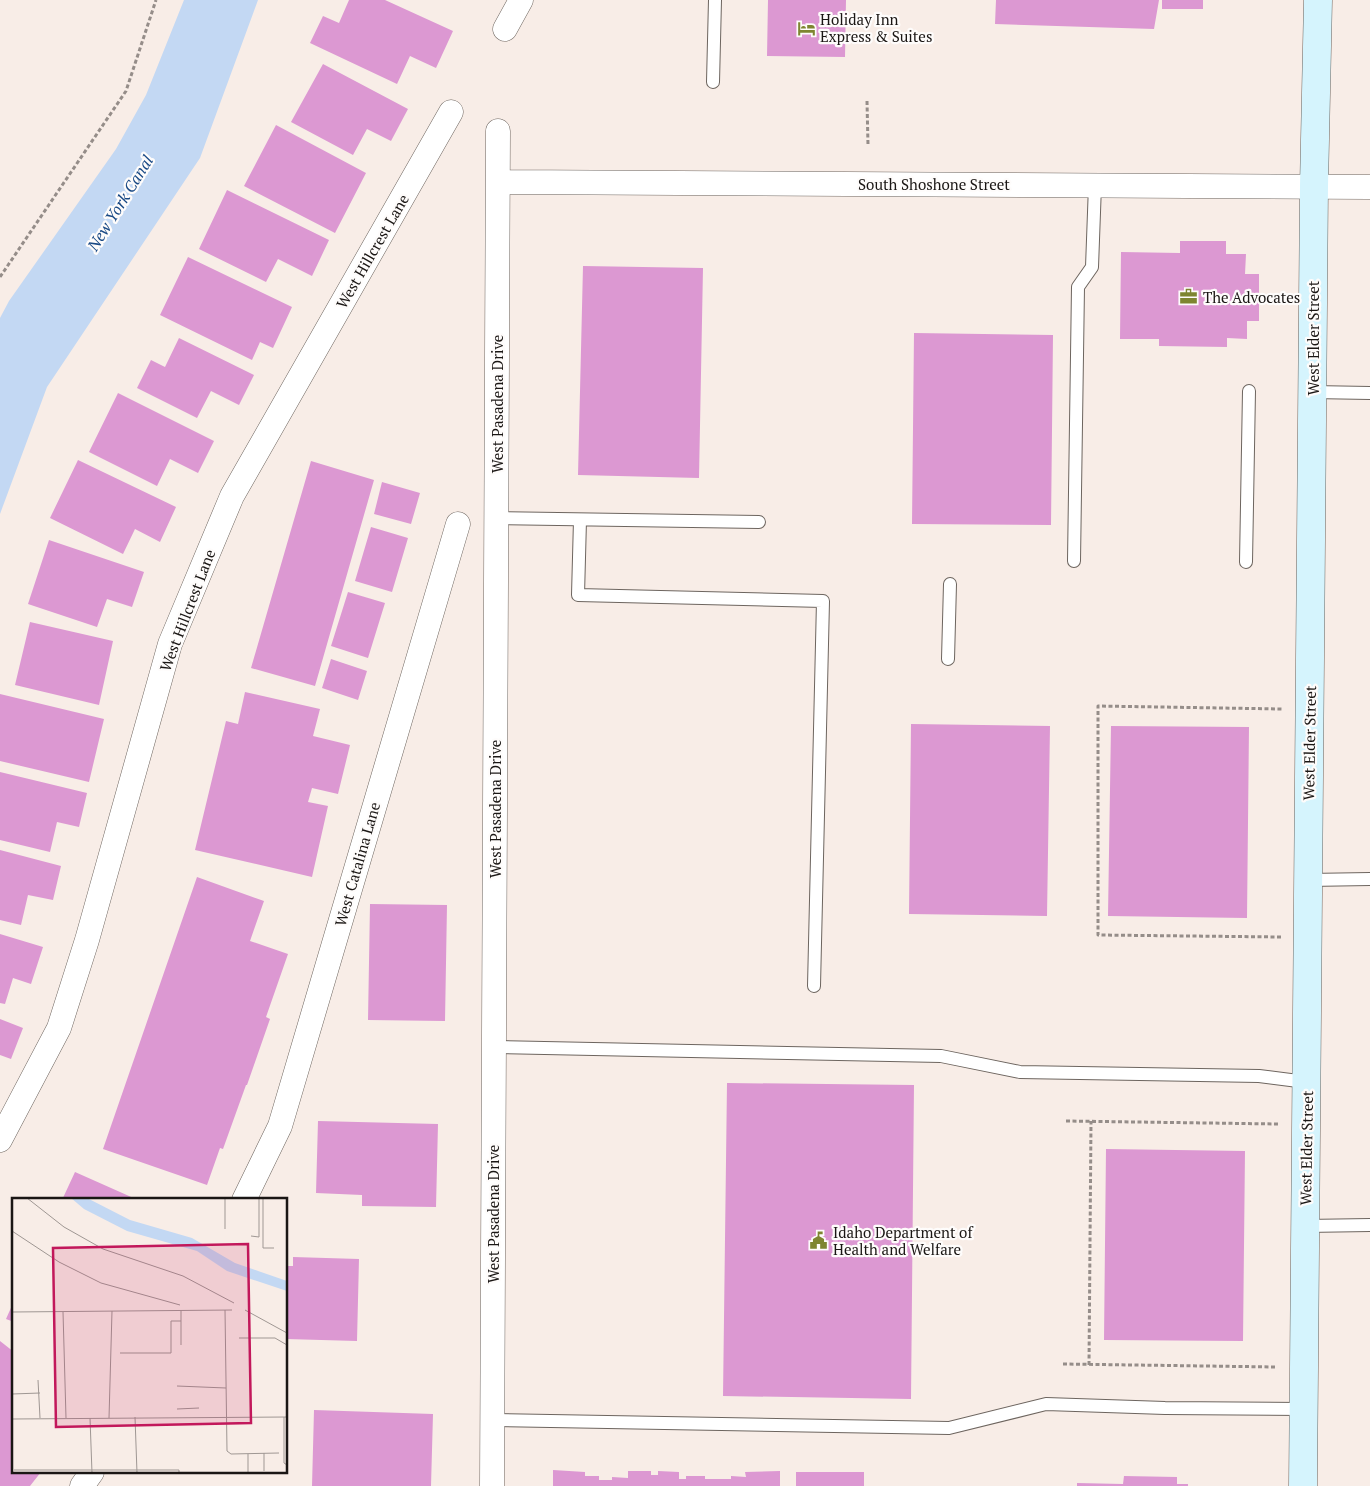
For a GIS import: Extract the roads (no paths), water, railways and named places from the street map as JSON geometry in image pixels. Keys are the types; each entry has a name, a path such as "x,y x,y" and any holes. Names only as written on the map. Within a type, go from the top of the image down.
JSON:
{"street":[{"path":"504,29 521,0"},
{"name":"West Elder Street","path":"1303,1486 1314,186 1318,0"},
{"name":"West Hillcrest Lane","path":"0,1140 59,1028 90,930 170,644 232,496 451,112"},
{"name":"West Pasadena Drive","path":"492,1486 498,131"},
{"name":"South Shoshone Street","path":"498,182 1370,187"},
{"name":"West Catalina Lane","path":"245,1198 280,1126 458,524"},
{"path":"82,1486 91,1474"}],"lane":[{"path":"713,82 715,0"},
{"path":"1074,561 1078,287 1092,267 1095,185"},
{"path":"1246,562 1248,391"},
{"path":"1312,392 1370,393"},
{"path":"497,518 759,522"},
{"path":"580,520 578,595 823,601 814,986"},
{"path":"948,659 950,584"},
{"path":"1308,880 1370,879"},
{"path":"494,1047 941,1056 1020,1072 1259,1076 1306,1082"},
{"path":"1305,1226 1370,1225"},
{"path":"492,1420 949,1428 1046,1404 1165,1408 1304,1409"}],"water":[{"name":"New York Canal","path":"184,0 258,0 200,158 47,387 0,514 0,318 9,301 116,149 146,95"}],"place":[{"name":"Holiday Inn Express & Suites","path":"806,28"},
{"name":"The Advocates","path":"1189,297"},
{"name":"Idaho Department of Health and Welfare","path":"819,1241"}]}
